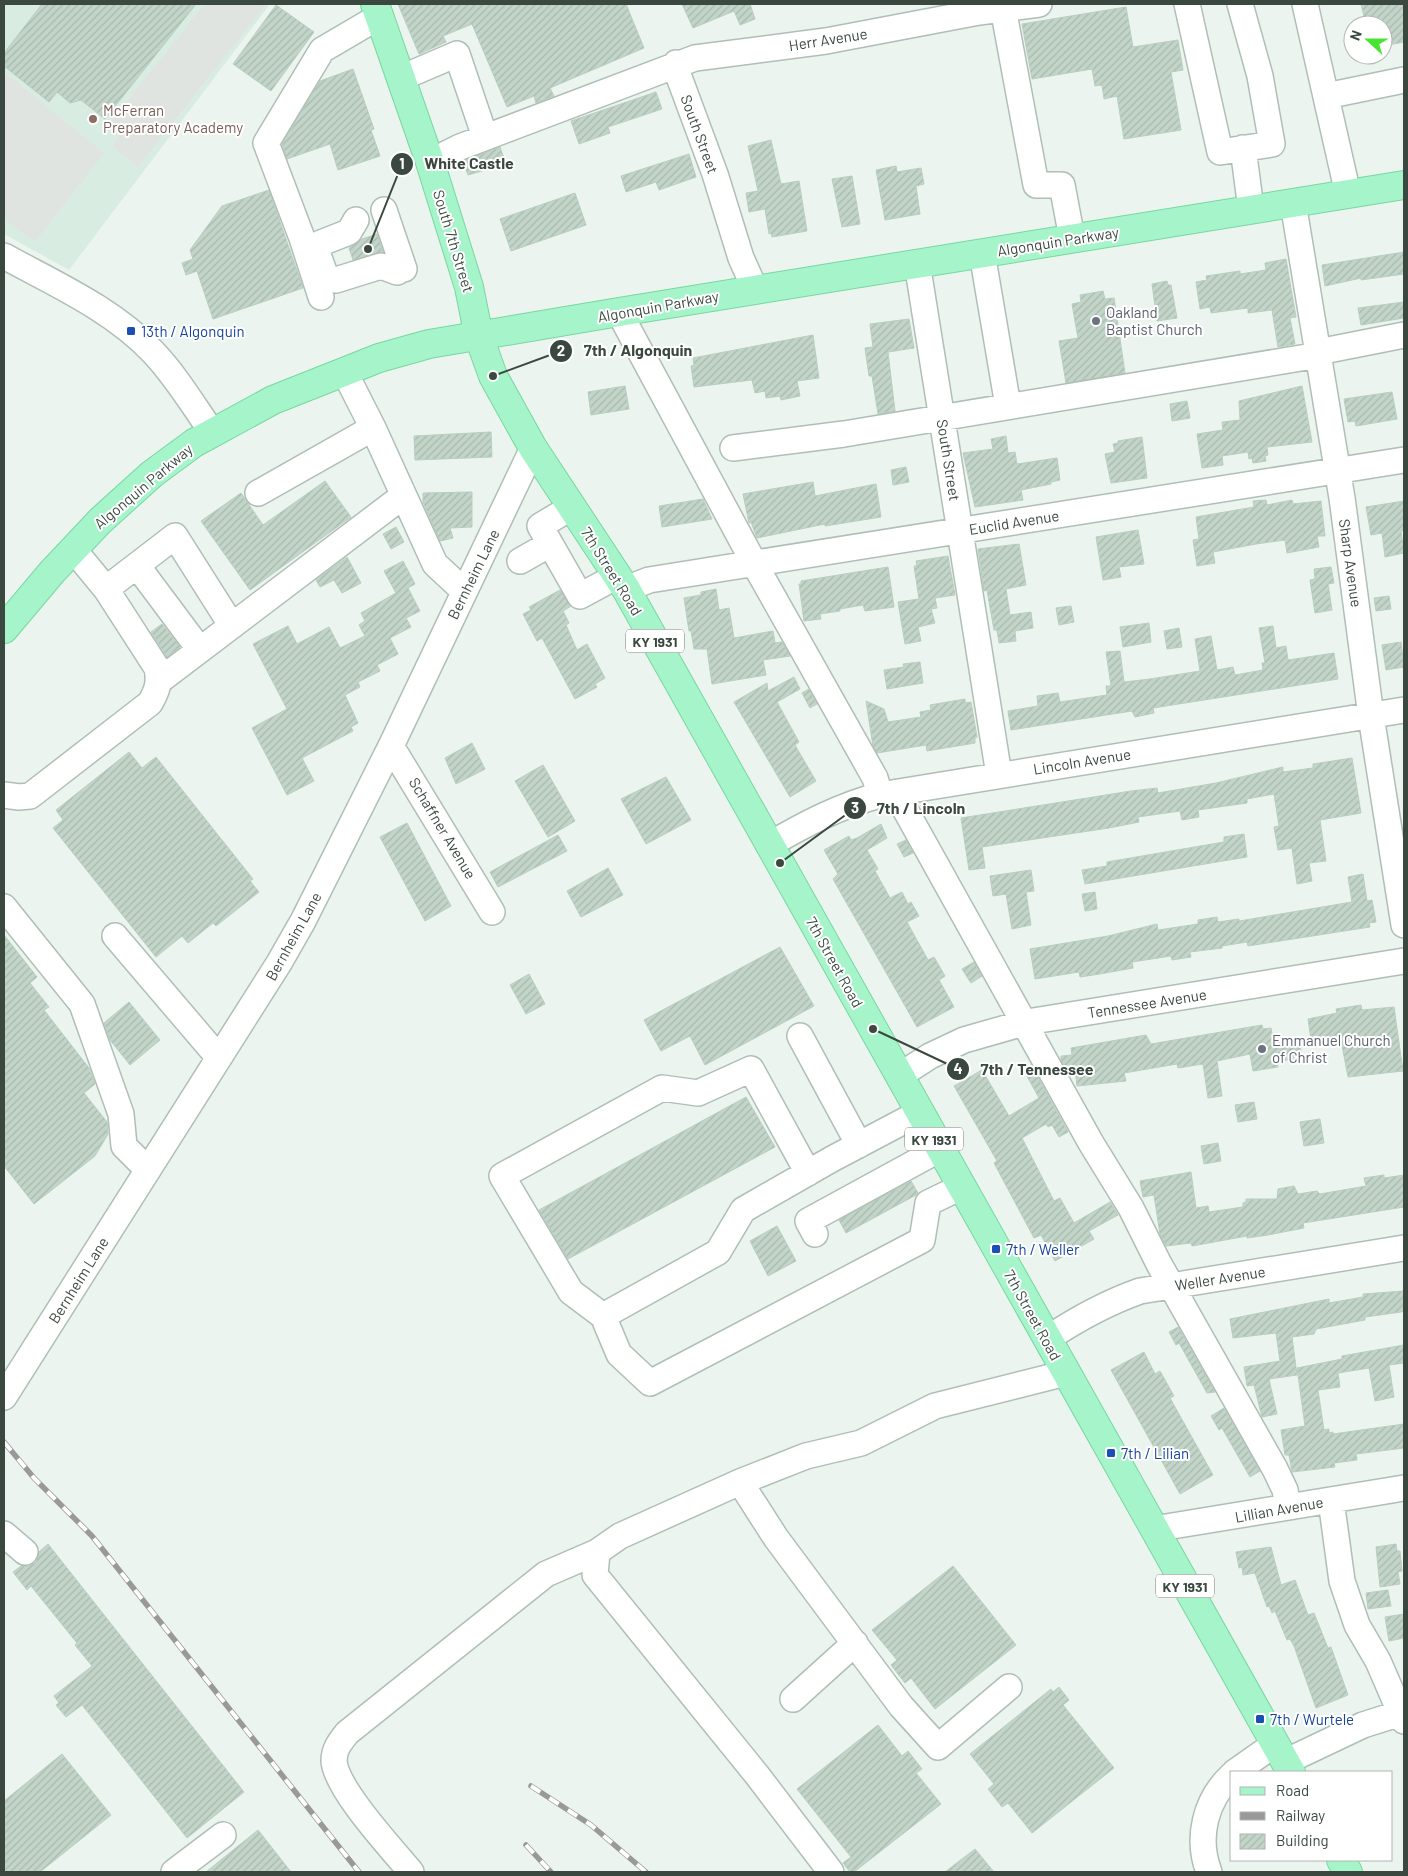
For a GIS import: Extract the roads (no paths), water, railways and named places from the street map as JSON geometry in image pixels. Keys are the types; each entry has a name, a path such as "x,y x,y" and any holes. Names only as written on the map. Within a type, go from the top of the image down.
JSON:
{"main road":[{"name":"South 7th Street","path":"378,10 430,162 469,286 479,337"},
{"name":"Algonquin Parkway","path":"4,629 100,521 152,474 212,432 273,400 379,358 421,346 619,312 1404,185"},
{"name":"7th Street Road","path":"479,337 493,376 533,448 622,582 1283,1760"},
{"path":"1341,1861 1348,1872"}],"street":[{"name":"Herr Avenue","path":"430,162 485,137 676,63 695,58 826,40 978,12 1039,4"},
{"path":"1187,4 1220,152 1272,144 1260,76 1240,4"},
{"path":"1305,4 1348,194"},
{"path":"1003,8 1036,185 1062,185 1072,238"},
{"path":"321,297 302,238 266,143 322,50 378,10"},
{"path":"401,78 457,54 485,137"},
{"name":"South Street","path":"676,63 679,77 715,174 741,258 755,290"},
{"path":"1326,96 1404,80"},
{"path":"1243,148 1251,209"},
{"name":"Sharp Avenue","path":"1293,203 1337,471 1371,716 1404,925"},
{"path":"356,220 349,232 321,243 317,252 326,277 336,280 381,266 400,271 384,210"},
{"path":"982,253 1008,406"},
{"path":"4,256 79,297 131,331 165,365 212,432"},
{"name":"South Street","path":"917,263 999,775"},
{"path":"619,312 754,564 875,778 888,794 1024,1023 1091,1143 1131,1208 1171,1285 1275,1469 1285,1490 1288,1507"},
{"path":"733,448 844,434 1318,353 1404,335"},
{"path":"345,373 373,428 435,564 464,592"},
{"path":"258,493 373,428"},
{"name":"Bernheim Lane","path":"4,1397 304,921 391,746 533,448"},
{"name":"Euclid Avenue","path":"550,544 580,596 622,582 649,580 754,564 1404,460"},
{"path":"159,681 403,496"},
{"path":"520,560 550,544 540,526 572,507"},
{"path":"106,589 175,536 232,626"},
{"path":"4,795 19,798 30,796 150,703 157,692 159,681 158,668 106,589 74,549"},
{"path":"138,566 200,650"},
{"name":"Lincoln Avenue","path":"769,845 825,814 855,802 888,794 1404,710"},
{"name":"Schaffner Avenue","path":"391,746 492,912"},
{"path":"4,907 82,1004 122,1114 124,1146 148,1170"},
{"path":"114,936 219,1058"},
{"name":"Tennessee Avenue","path":"899,1076 930,1056 964,1040 1024,1023 1404,961"},
{"path":"800,1036 859,1145"},
{"path":"808,1173 751,1069 698,1093 662,1088 502,1176 571,1292 603,1316 619,1354 650,1383 922,1240 928,1203 961,1187"},
{"path":"603,1316 718,1252 744,1210 919,1113"},
{"path":"815,1234 808,1221 940,1149"},
{"name":"Weller Avenue","path":"1047,1339 1076,1319 1114,1300 1140,1291 1404,1248"},
{"path":"411,1872 380,1834 339,1777 334,1761 336,1746 347,1733 546,1574 597,1552 620,1536 740,1482 806,1456 861,1443 934,1406 1066,1373"},
{"path":"740,1482 776,1538 901,1706 938,1747 1009,1688"},
{"name":"Lillian Avenue","path":"1154,1529 1404,1488"},
{"path":"1239,1771 1283,1760 1363,1725 1403,1716 1378,1661 1357,1625 1342,1581 1331,1500"},
{"path":"4,1534 25,1552"},
{"path":"597,1552 595,1575 757,1775 831,1872"},
{"path":"793,1698 855,1643"},
{"path":"1209,1872 1203,1846 1204,1822 1212,1801 1221,1786 1230,1777"},
{"path":"174,1872 223,1835"}],"railway":[{"path":"4,1442 34,1478 92,1536 359,1872"},
{"path":"531,1786 591,1825 646,1872"},
{"path":"526,1845 551,1872"}],"place":[{"name":"McFerran Preparatory Academy","path":"93,119"},
{"name":"White Castle","path":"368,249"},
{"name":"Oakland Baptist Church","path":"1096,321"},
{"name":"13th / Algonquin","path":"131,331"},
{"name":"7th / Algonquin","path":"493,376"},
{"name":"7th / Lincoln","path":"780,863"},
{"name":"7th / Tennessee","path":"873,1029"},
{"name":"Emmanuel Church of Christ","path":"1262,1049"},
{"name":"7th / Weller","path":"996,1249"},
{"name":"7th / Lilian","path":"1111,1453"},
{"name":"7th / Wurtele","path":"1260,1719"}]}
